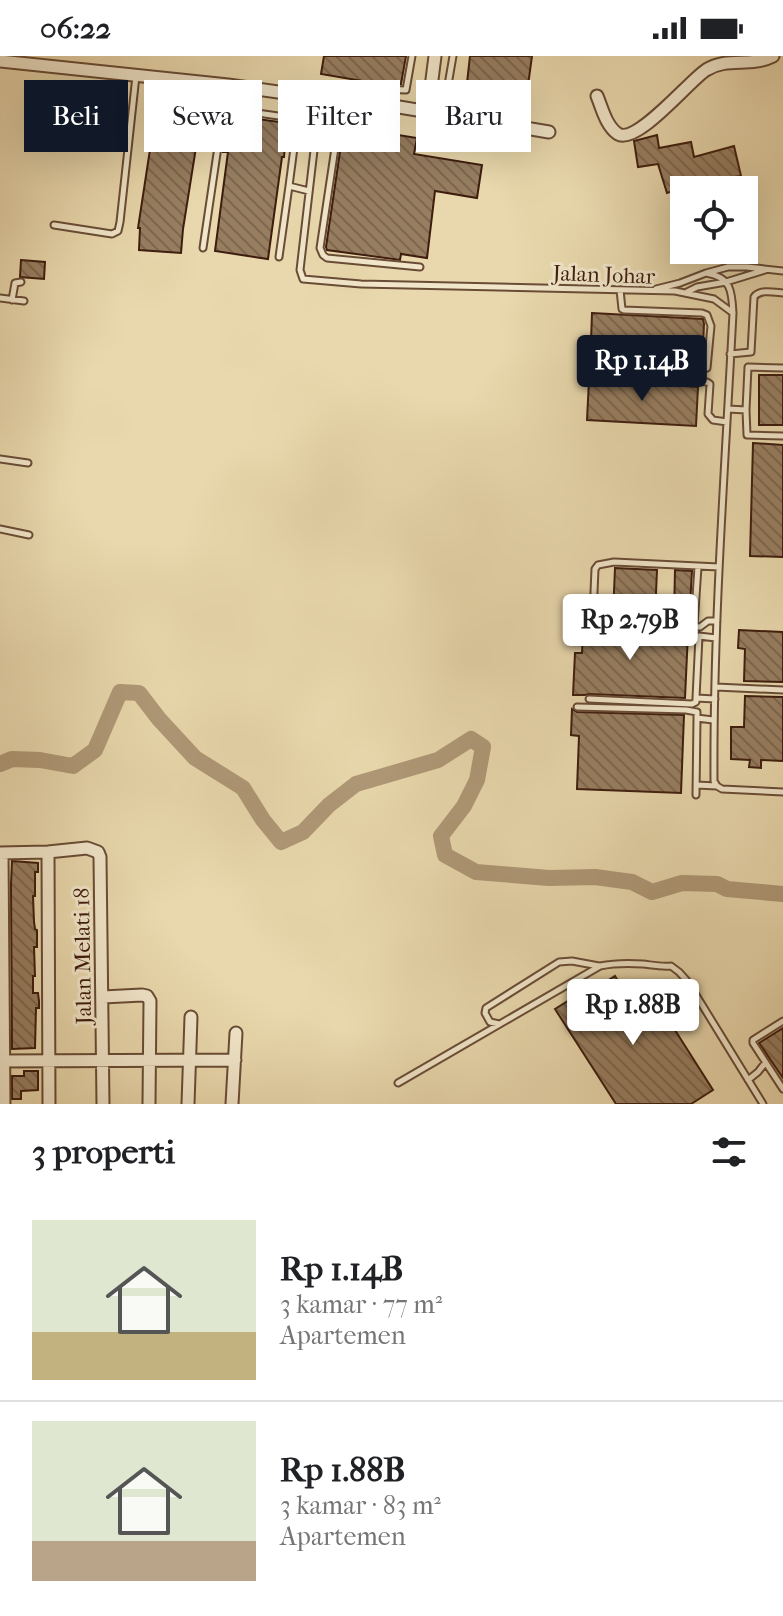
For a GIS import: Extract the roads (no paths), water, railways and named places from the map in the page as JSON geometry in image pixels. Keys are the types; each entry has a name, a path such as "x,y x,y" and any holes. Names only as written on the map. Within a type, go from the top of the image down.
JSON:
{"street":[{"path":"432,80 435,56"},
{"path":"597,96 615,132 622,136 629,135 707,69 728,59 754,62 773,56"},
{"path":"0,61 182,80"},
{"path":"531,129 549,132"},
{"name":"Jalan Melati 18","path":"48,852 87,848 98,852 100,857 103,1104"},
{"path":"4,1104 1,853 48,852 49,1104"},
{"path":"103,997 142,995 150,1001 149,1104"},
{"path":"188,1104 191,1017"},
{"path":"232,1104 236,1033"},
{"path":"2,1061 235,1060"}],"lane":[{"path":"400,91 407,88 412,56"},
{"path":"449,80 453,56"},
{"path":"54,225 112,234 118,231 136,75"},
{"path":"262,114 292,118 297,125 279,257"},
{"path":"203,248 218,152"},
{"name":"Jalan Johar","path":"314,152 300,270 306,280 686,293 714,299 733,313"},
{"path":"334,152 320,248 323,255 327,258 420,267"},
{"path":"289,186 309,191"},
{"path":"652,291 728,267 783,271"},
{"path":"686,293 697,287 766,270"},
{"path":"706,273 722,277 726,282 731,291 733,313 713,720 714,781 717,786"},
{"path":"12,300 13,285 21,282"},
{"path":"596,365 707,368 711,326 707,315 624,310 620,290"},
{"path":"730,354 751,352 756,294 783,293"},
{"path":"0,298 24,301"},
{"path":"783,368 748,367 746,410 747,435 783,436"},
{"path":"588,374 707,382 710,384 708,414 713,420 727,422"},
{"path":"728,409 746,410"},
{"path":"0,459 28,463"},
{"path":"0,529 29,535"},
{"path":"717,621 708,621 702,626 599,623 593,615 595,569 603,564 719,567"},
{"path":"694,626 698,567"},
{"path":"589,699 692,704 696,702 699,636 716,638"},
{"path":"716,687 783,690"},
{"path":"696,698 715,699"},
{"path":"577,707 697,712 696,795"},
{"path":"697,718 713,720"},
{"path":"696,785 783,792"},
{"path":"499,1024 490,1022 486,1008 559,962 600,966"},
{"path":"398,1083 600,966 631,963 671,966 679,972 763,1104"},
{"path":"783,1021 753,1040 783,1089"},
{"path":"748,1080 765,1063"}],"waterway":[{"path":"0,764 12,759 73,766 95,750 120,692 139,693 195,758 243,788 281,842 303,832 329,805 356,784 438,760 471,739 483,747 477,780 464,806 441,836 445,855 476,872 549,878 595,877 632,882 652,892 682,883 717,884 727,889 783,894"}]}
